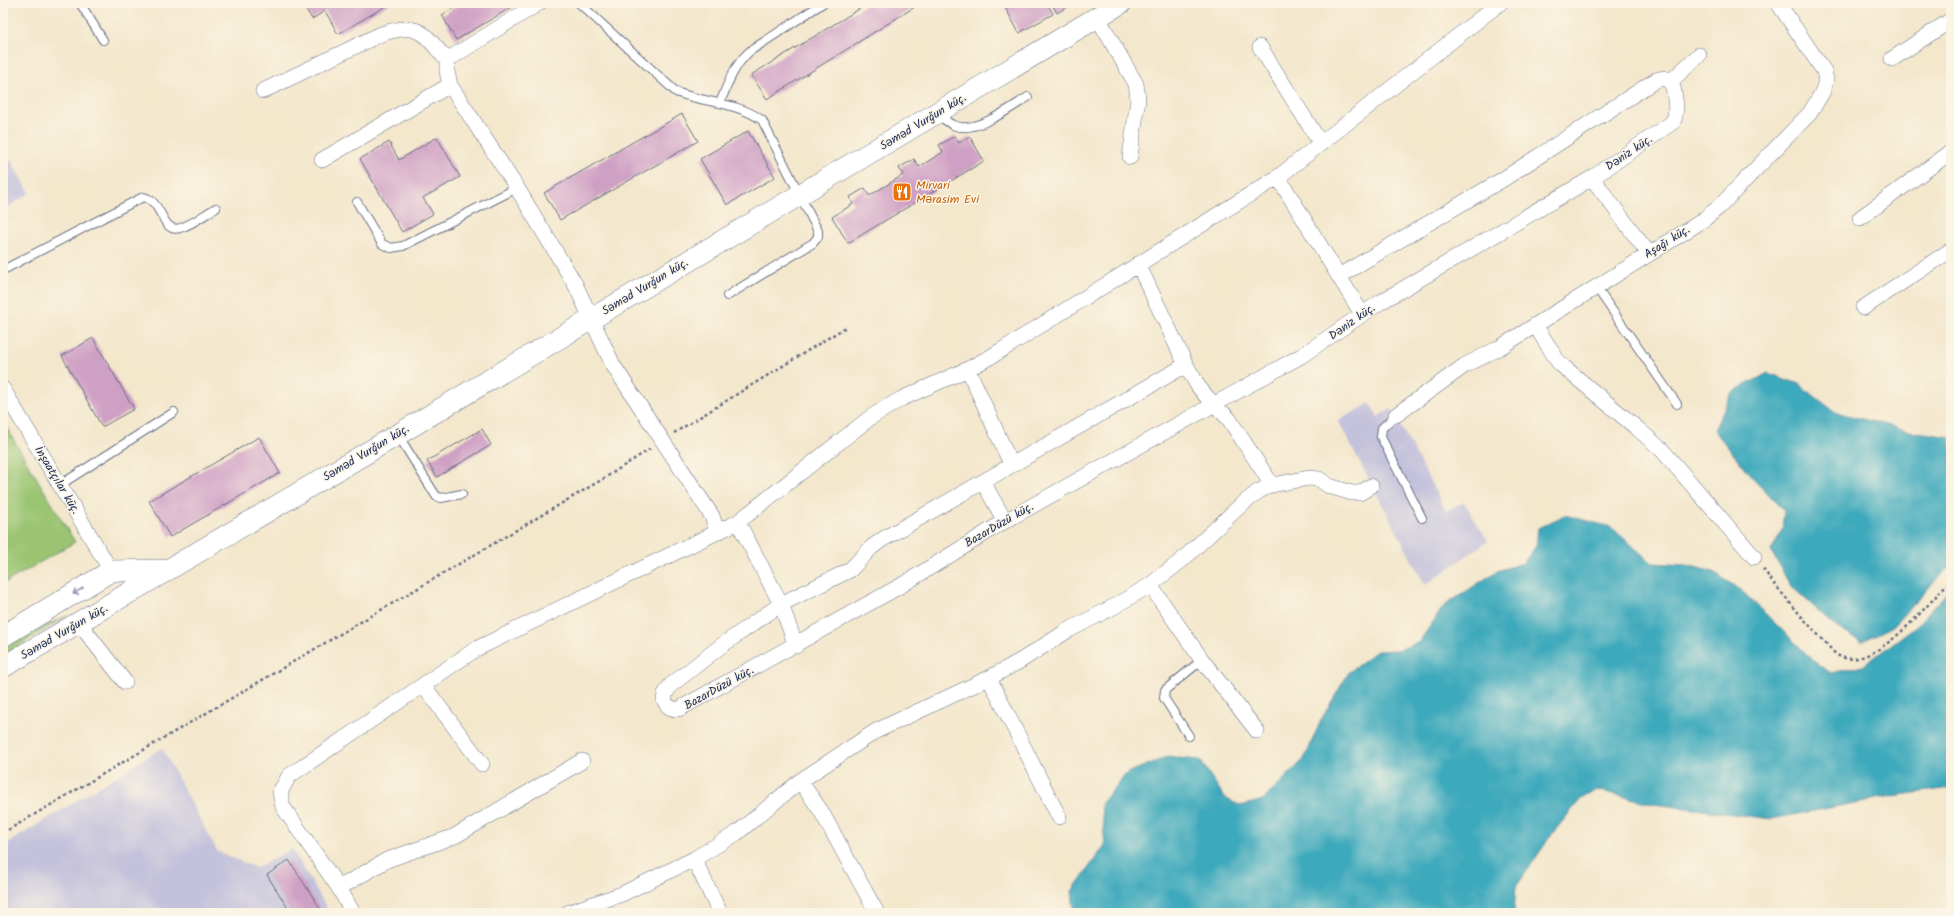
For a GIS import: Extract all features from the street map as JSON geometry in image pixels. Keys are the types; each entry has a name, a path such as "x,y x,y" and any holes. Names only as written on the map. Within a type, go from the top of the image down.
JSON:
{"main road":[{"name":"Səməd Vurğun küç.","path":"3,667 397,435 1121,3"},
{"path":"3,636 111,570 168,570"},
{"path":"111,570 124,596"}],"street":[{"path":"446,60 539,3"},
{"path":"353,913 339,888 283,807 280,792 289,776 476,649 738,522 872,417 901,399 968,369 992,356 1278,177 1500,3"},
{"name":"Aşağı küç.","path":"1396,415 1464,366 1499,348 1702,221 1720,206 1810,113 1823,91 1826,80 1824,71 1778,3"},
{"path":"1098,18 1136,84 1138,99 1130,157"},
{"path":"1892,59 1951,20"},
{"path":"263,91 381,34 399,28 414,28 423,33 446,60 450,85 518,188 575,284 613,365 664,440 712,516 717,532"},
{"path":"1260,47 1321,144"},
{"path":"1339,276 1505,178 1656,80 1664,78 1671,81 1699,55"},
{"name":"Dəniz küç.","path":"1214,404 1301,356 1362,314 1592,178 1673,122 1676,117 1674,88 1671,81"},
{"path":"322,160 450,85"},
{"path":"1860,218 1951,152"},
{"path":"1278,177 1362,314"},
{"path":"1592,178 1649,254"},
{"path":"1863,308 1951,250"},
{"path":"1138,264 1186,365 1198,386 1229,419 1272,485"},
{"path":"1535,325 1559,363 1662,450 1754,557"},
{"name":"BazarDüzü küç.","path":"1186,365 1011,464 983,482 883,539 872,547 850,570 781,604 721,646 671,685 665,694 664,700 667,707 672,710 679,709 796,646 902,586 1006,521 1214,404"},
{"path":"968,369 1011,464"},
{"name":"İnşaatçılar küç.","path":"3,389 111,570"},
{"path":"567,913 593,909 694,859 737,833 800,781 876,731 989,678 1020,661 1067,631 1115,606 1150,584 1181,561 1258,491 1272,485 1309,478 1319,479 1329,486 1352,494 1360,493 1371,486"},
{"path":"983,482 1006,521"},
{"path":"738,522 781,604 796,646"},
{"path":"1150,584 1202,660 1257,732"},
{"path":"79,623 125,682"},
{"path":"989,678 1059,817"},
{"path":"423,685 482,764"},
{"path":"339,888 387,860 455,836 582,760"},
{"path":"800,781 821,811 877,913"},
{"path":"694,859 720,913"}],"lane":[{"path":"80,3 103,40"},
{"path":"579,3 676,92 751,112 762,120 801,194 818,231 818,237 813,243 727,296"},
{"path":"720,103 735,67 740,59 750,50 823,3"},
{"path":"936,114 954,126 966,127 981,124 1028,97"},
{"path":"357,202 382,244 391,248 403,246 518,188"},
{"path":"3,270 144,197 150,198 156,204 167,226 173,229 181,228 216,208"},
{"path":"1596,287 1677,404"},
{"path":"60,484 174,412"},
{"path":"1396,415 1382,428 1381,437 1422,518"},
{"path":"397,435 436,496 441,498 462,494"},
{"path":"1190,736 1164,698 1165,690 1202,660"}],"path":[{"path":"3,833 596,483 846,327"},
{"path":"1754,557 1788,602 1838,656 1861,659 1881,650 1951,580"}],"shaded area":[{"path":"3,148 30,193 3,210"},
{"path":"1370,403 1378,417 1391,408 1446,511 1464,502 1488,541 1425,585 1338,421"},
{"path":"162,748 217,851 256,868 292,849 330,913 3,913 3,846"}],"green space":[{"path":"3,422 75,542 3,584"},
{"path":"67,616 3,655 3,648 27,634"}],"water":[{"path":"1768,373 1799,384 1835,412 1909,431 1951,437 1951,564 1893,626 1861,642 1836,627 1790,585 1771,551 1782,530 1784,510 1751,476 1714,430 1732,392"},
{"path":"1565,515 1611,527 1652,563 1687,565 1714,572 1743,592 1816,663 1831,673 1863,666 1917,625 1951,588 1951,788 1892,796 1772,819 1654,804 1597,790 1581,799 1552,834 1516,887 1514,913 1074,913 1072,891 1105,845 1101,804 1127,773 1167,757 1200,760 1225,798 1241,806 1263,800 1304,759 1322,718 1349,672 1377,651 1399,650 1419,642 1444,606 1497,571 1523,563 1536,546 1538,528"}],"building":[{"path":"302,3 391,3 338,34 325,11 312,19"},
{"path":"462,3 519,3 456,40 442,15"},
{"path":"869,3 921,3 767,99 751,75"},
{"path":"1007,3 1047,3 1053,14 1019,33 1004,5"},
{"path":"1051,3 1074,3 1057,13"},
{"path":"682,114 698,141 560,220 544,193"},
{"path":"748,131 775,177 727,205 700,159"},
{"path":"955,136 959,143 970,137 984,161 848,243 832,217 853,204 850,197 865,188 869,196 903,175 899,168 914,159 919,167 943,152 939,145"},
{"path":"437,137 460,177 423,198 433,214 402,232 360,159 389,142 399,160"},
{"path":"93,338 134,409 102,427 62,356"},
{"path":"482,429 491,445 437,477 427,461"},
{"path":"259,437 280,473 170,537 149,501"},
{"path":"289,860 323,913 291,913 267,875"}],"place":[{"name":"Mirvari Mərasim Evi","path":"902,192"}]}
